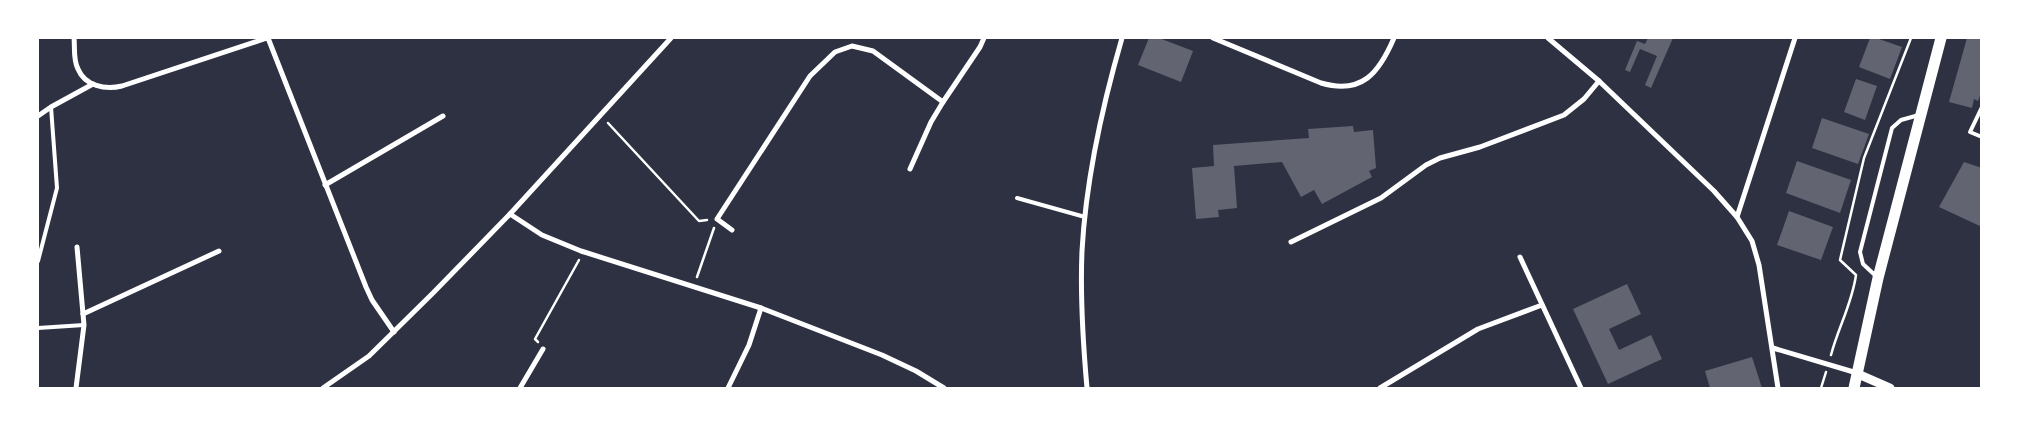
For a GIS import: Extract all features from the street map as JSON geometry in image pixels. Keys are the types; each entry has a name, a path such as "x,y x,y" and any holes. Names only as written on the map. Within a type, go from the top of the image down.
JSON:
{"main road":[{"path":"1854,388 1878,278 1941,38"}],"street":[{"path":"74,38 78,70 93,84 108,88 122,86 267,38 372,300 394,332"},
{"path":"323,388 369,356 394,332 510,214 671,38"},
{"path":"910,170 931,122 984,38"},
{"path":"1087,388 1082,290 1085,216 1097,137 1122,38"},
{"path":"1213,38 1321,83 1334,87 1346,87 1368,79 1376,72 1394,38"},
{"path":"1548,38 1599,81 1706,184 1737,217 1752,241 1759,265 1778,388"},
{"path":"1737,217 1795,38"},
{"path":"732,230 717,218 810,76 835,52 852,46 872,52 943,102"},
{"path":"1291,242 1381,198 1426,165 1440,158 1480,148 1564,114 1584,99 1599,81"},
{"path":"38,116 93,84"},
{"path":"325,185 443,116"},
{"path":"510,214 542,235 584,252 761,308 882,355 916,371 944,388"},
{"path":"76,388 84,325 77,247"},
{"path":"83,314 219,251"},
{"path":"1520,257 1581,388"},
{"path":"1380,388 1478,330 1542,305"},
{"path":"728,388 748,345 761,308"},
{"path":"1773,348 1858,374 1890,388"},
{"path":"520,388 543,349"}],"lane":[{"path":"38,261 57,188 51,107"},
{"path":"1982,107 1970,132 1982,137"},
{"path":"1878,278 1863,264 1860,252 1892,128 1901,120 1921,114"},
{"path":"1017,198 1085,216"},
{"path":"38,328 84,325"}],"path":[{"path":"600,114 700,221 717,218 693,287"},
{"path":"543,349 535,339 584,252"}],"building":[{"path":"1149,38 1159,38 1193,51 1181,82 1138,65"},
{"path":"1648,38 1673,38 1651,88 1645,85 1657,56 1640,49 1630,72 1625,70 1637,41 1645,44"},
{"path":"1870,38 1876,38 1902,47 1890,79 1859,67"},
{"path":"1967,38 1982,38 1982,90 1978,101 1974,99 1972,108 1949,102"},
{"path":"1856,79 1877,86 1865,120 1844,112"},
{"path":"1822,118 1869,134 1858,164 1812,148"},
{"path":"1353,126 1354,132 1373,130 1376,168 1369,171 1372,177 1322,204 1314,190 1301,197 1282,162 1234,166 1237,208 1218,210 1219,217 1196,219 1192,168 1214,166 1213,145 1309,138 1308,129"},
{"path":"1797,161 1851,180 1840,213 1786,193"},
{"path":"1964,162 1982,168 1982,227 1939,207"},
{"path":"1789,211 1833,227 1821,260 1777,245"},
{"path":"1627,284 1641,314 1609,329 1619,350 1651,335 1662,359 1608,384 1573,309"},
{"path":"1752,357 1762,388 1710,388 1705,371"}]}
